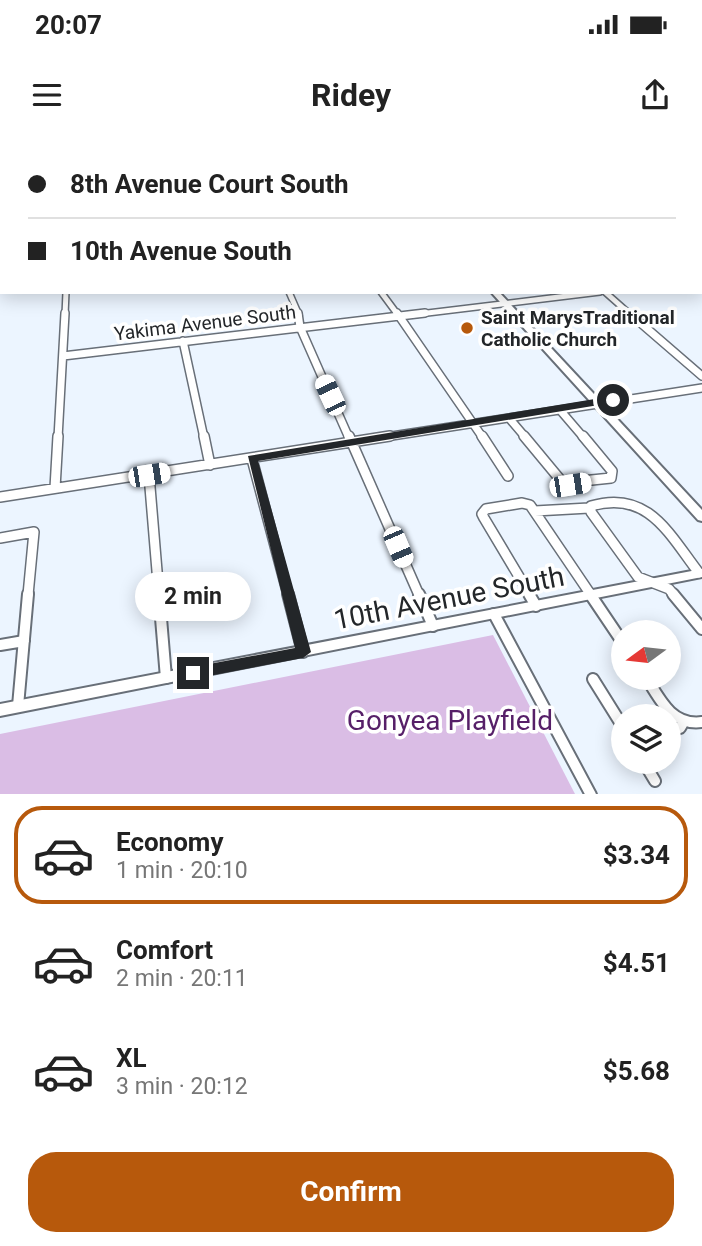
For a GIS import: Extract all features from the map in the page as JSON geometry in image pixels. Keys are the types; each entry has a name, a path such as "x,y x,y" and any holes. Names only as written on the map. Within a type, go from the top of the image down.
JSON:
{"street":[{"path":"55,488 66,294"},
{"path":"290,294 301,320 300,327 433,626"},
{"path":"382,294 508,476"},
{"path":"497,294 702,517"},
{"name":"Yakima Avenue South","path":"63,356 584,294"},
{"path":"604,294 702,376"},
{"path":"183,341 210,465"},
{"path":"0,497 702,388"},
{"path":"509,418 563,483 611,478 611,471 560,410"},
{"path":"252,459 303,652"},
{"path":"149,475 166,678"},
{"path":"536,606 482,514 486,509 515,503 533,508 589,509 591,506 622,501 640,508 652,517 701,573"},
{"path":"533,508 611,625"},
{"path":"589,509 638,578 669,589 702,629"},
{"path":"0,538 34,532 18,706"},
{"name":"10th Avenue South","path":"0,710 701,573"},
{"path":"494,614 592,794"},
{"path":"0,645 24,641"},
{"path":"593,679 611,708"},
{"path":"655,690 673,716 684,723 702,722"},
{"path":"681,727 684,723"},
{"path":"651,774 655,781"}],"green space":[{"name":"Gonyea Playfield","path":"493,635 575,794 0,794 0,734"}],"place":[{"name":"Saint MarysTraditional Catholic Church","path":"467,328"}],"route":[{"path":"193,673 303,652 252,459 613,400"}]}
